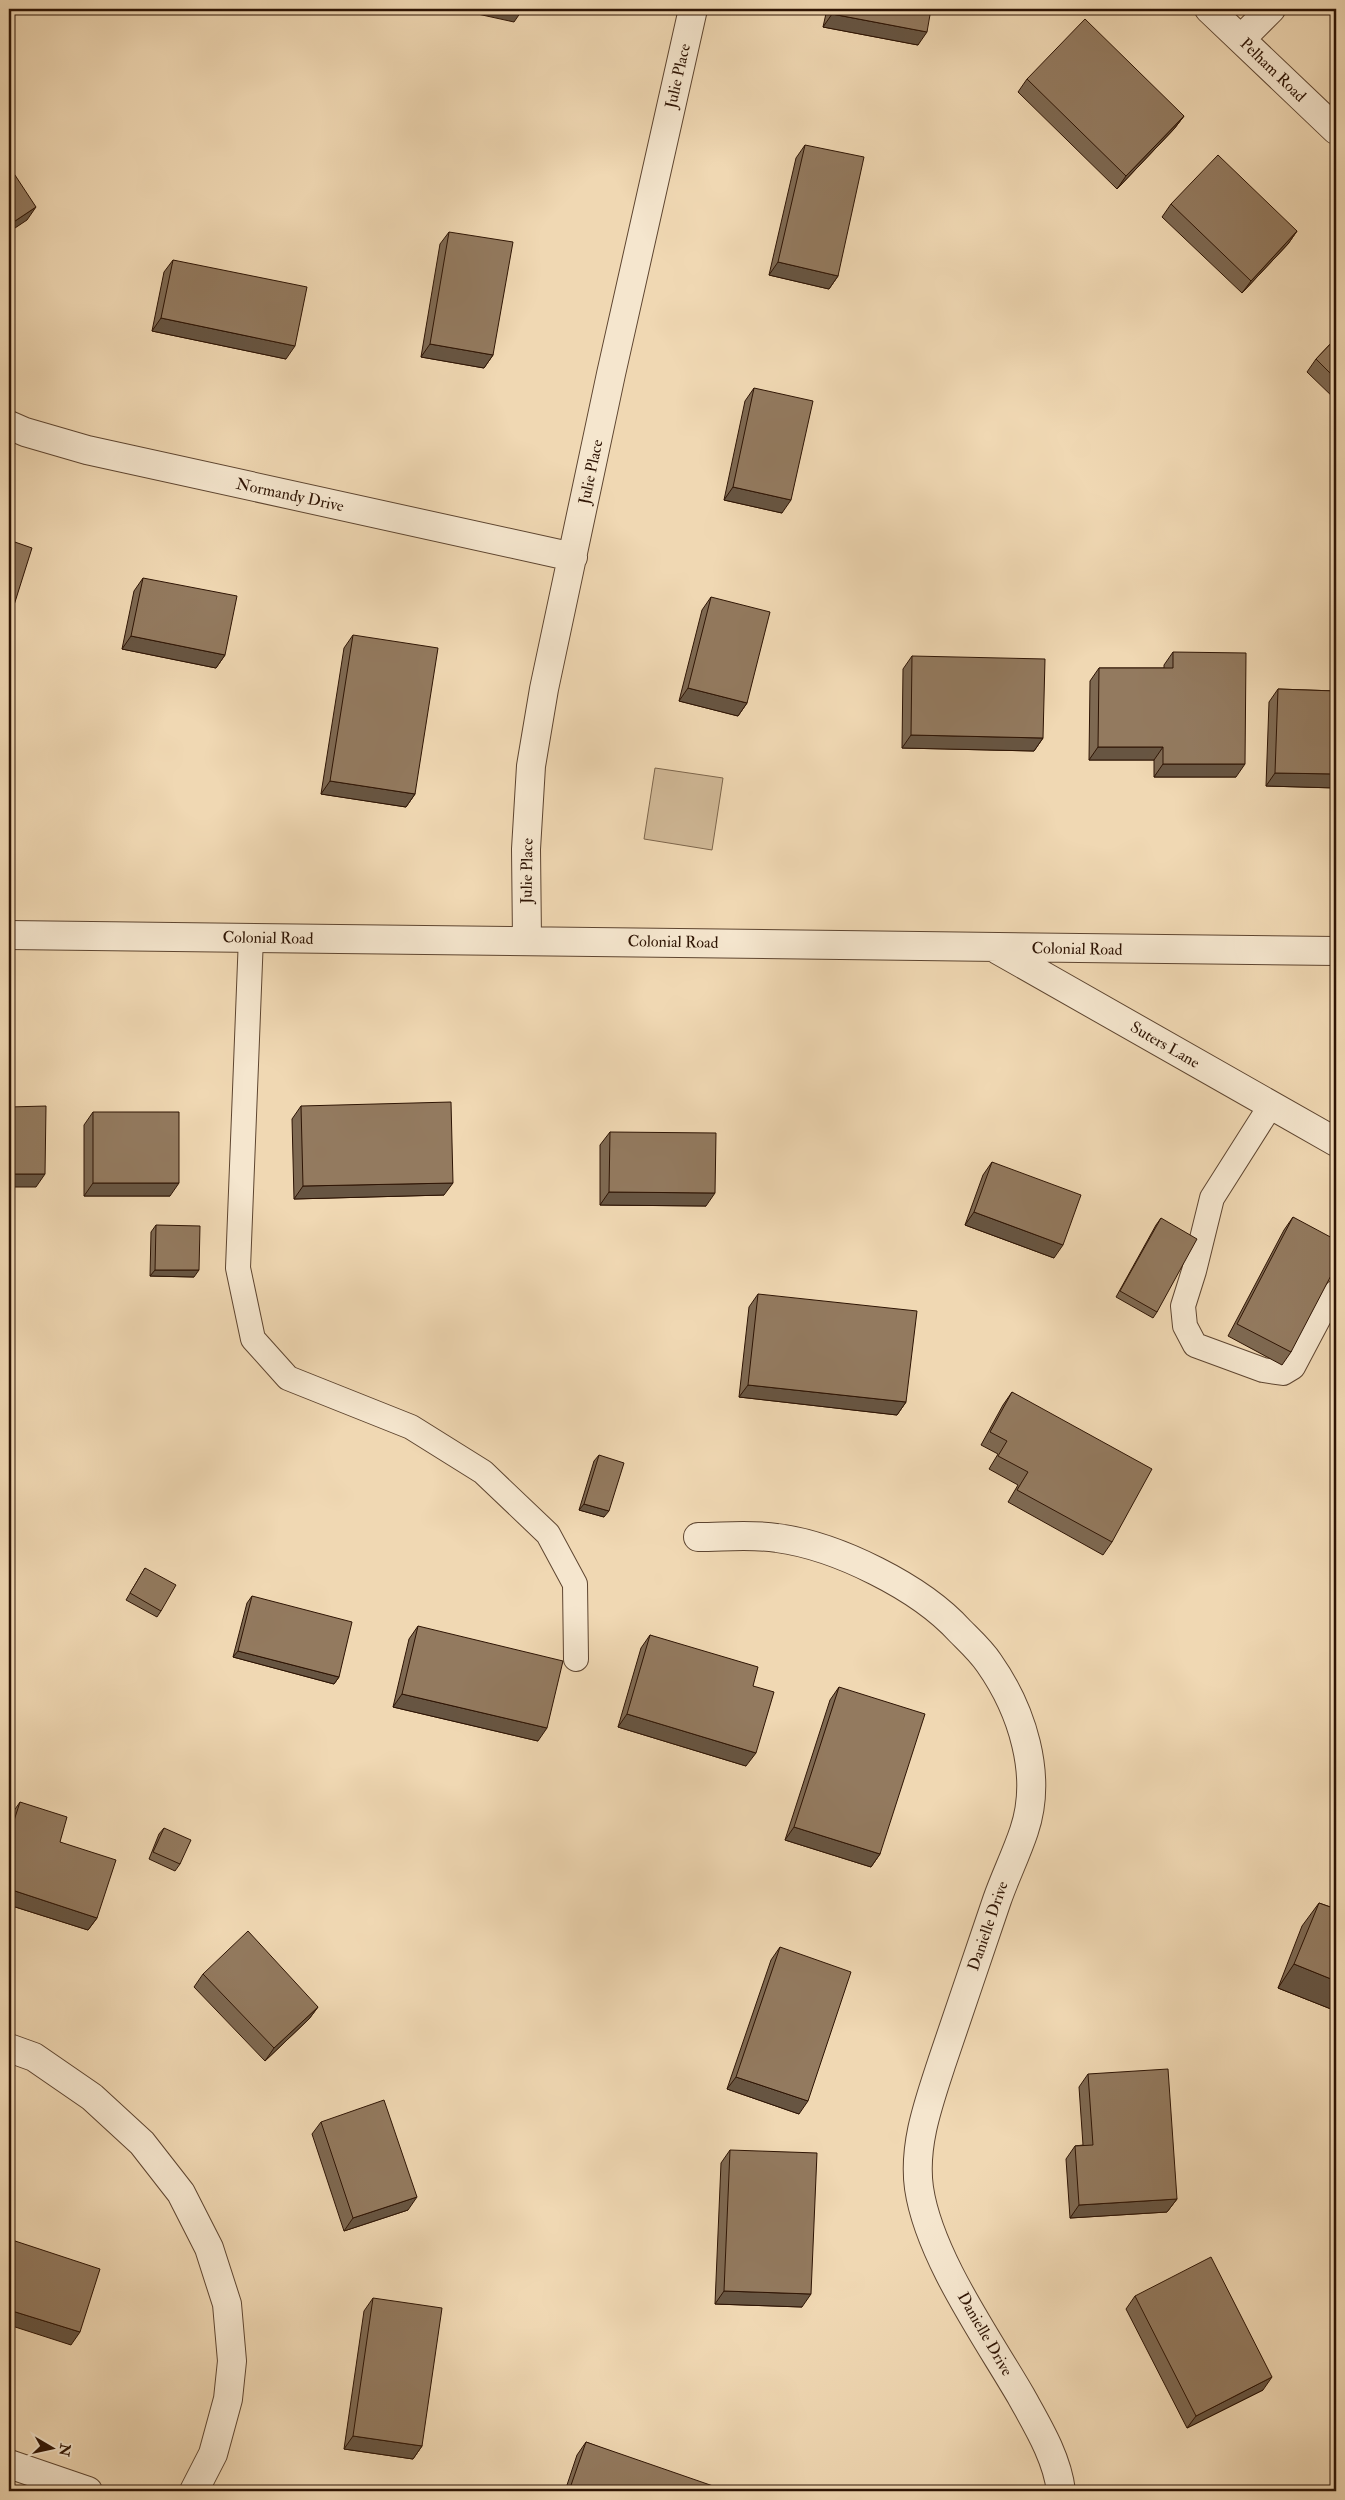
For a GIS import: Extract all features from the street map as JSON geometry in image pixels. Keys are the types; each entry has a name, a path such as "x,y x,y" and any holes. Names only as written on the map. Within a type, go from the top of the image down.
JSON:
{"street":[{"name":"Julie Place","path":"527,940 526,849 532,766 544,689 693,9"},
{"name":"Pelham Road","path":"1209,9 1336,130"},
{"path":"1241,39 1271,9"},
{"name":"Normandy Drive","path":"9,425 25,432 87,450 573,557"},
{"name":"Colonial Road","path":"9,935 1336,951"},
{"name":"Suters Lane","path":"994,948 1336,1142"},
{"name":"Danielle Drive","path":"698,1537 775,1537 795,1541 852,1560 906,1587 951,1621 988,1661 1014,1705 1028,1752 1030,1799 1025,1830 1006,1873 930,2097 919,2141 918,2186 929,2231 951,2275 1044,2436 1061,2491"},
{"path":"9,2048 34,2057 92,2097 142,2143 181,2193 209,2248 227,2304 232,2361 228,2399 213,2454 194,2491"},
{"path":"9,2464 88,2491"}],"lane":[{"path":"251,937 238,1268 253,1339 288,1378 411,1427 484,1472 548,1534 575,1584 576,1659"},
{"path":"1271,1105 1212,1198 1194,1271 1182,1306 1184,1326 1196,1345 1263,1370 1283,1373 1292,1367 1321,1314 1336,1292"}],"shaded area":[{"path":"655,768 723,778 712,850 644,839"}],"building":[{"path":"833,9 931,9 927,32 832,14"},
{"path":"1085,19 1184,116 1126,176 1027,79"},
{"path":"805,145 864,157 838,276 778,262"},
{"path":"1218,155 1297,231 1251,281 1171,204"},
{"path":"9,166 36,207 9,225"},
{"path":"449,232 513,242 493,355 430,344"},
{"path":"173,260 307,287 295,346 161,318"},
{"path":"1336,338 1336,379 1316,359"},
{"path":"754,388 813,401 791,500 733,487"},
{"path":"9,540 32,548 9,621"},
{"path":"143,578 237,596 225,655 131,636"},
{"path":"711,597 770,612 747,703 688,688"},
{"path":"353,635 438,648 415,794 330,781"},
{"path":"1173,652 1246,653 1245,764 1163,764 1163,747 1098,747 1099,668 1173,668"},
{"path":"912,656 1045,659 1043,738 911,735"},
{"path":"1278,689 1336,691 1336,774 1275,773"},
{"path":"451,1102 453,1183 303,1186 301,1106"},
{"path":"46,1106 45,1174 9,1174 9,1107"},
{"path":"93,1112 179,1112 179,1183 93,1183"},
{"path":"610,1132 716,1133 715,1193 609,1192"},
{"path":"992,1162 1081,1195 1063,1245 974,1212"},
{"path":"1293,1217 1336,1240 1336,1266 1291,1352 1237,1324"},
{"path":"1161,1218 1197,1239 1157,1312 1120,1291"},
{"path":"156,1225 200,1226 199,1270 155,1270"},
{"path":"758,1294 917,1311 906,1402 748,1385"},
{"path":"1012,1392 1152,1469 1112,1542 1017,1490 1028,1472 998,1456 1007,1441 990,1432"},
{"path":"599,1455 624,1463 609,1511 584,1504"},
{"path":"145,1568 176,1585 161,1611 130,1593"},
{"path":"252,1596 352,1622 339,1677 238,1651"},
{"path":"418,1626 563,1661 547,1728 402,1694"},
{"path":"650,1635 758,1667 753,1686 774,1692 756,1753 627,1714"},
{"path":"839,1687 925,1714 880,1854 794,1827"},
{"path":"20,1802 67,1817 60,1842 116,1860 97,1918 9,1889 9,1836"},
{"path":"164,1828 191,1840 180,1864 153,1852"},
{"path":"1319,1903 1336,1909 1336,1981 1294,1964"},
{"path":"248,1931 318,2007 274,2048 203,1974"},
{"path":"780,1947 851,1972 808,2101 736,2077"},
{"path":"1168,2069 1177,2199 1079,2205 1075,2146 1093,2145 1088,2074"},
{"path":"384,2100 417,2197 353,2218 321,2122"},
{"path":"730,2150 817,2153 811,2294 724,2291"},
{"path":"9,2239 100,2269 80,2332 9,2310"},
{"path":"1211,2257 1272,2377 1196,2416 1135,2296"},
{"path":"373,2298 442,2308 422,2446 353,2436"},
{"path":"586,2442 716,2487 715,2491 569,2491"}]}
